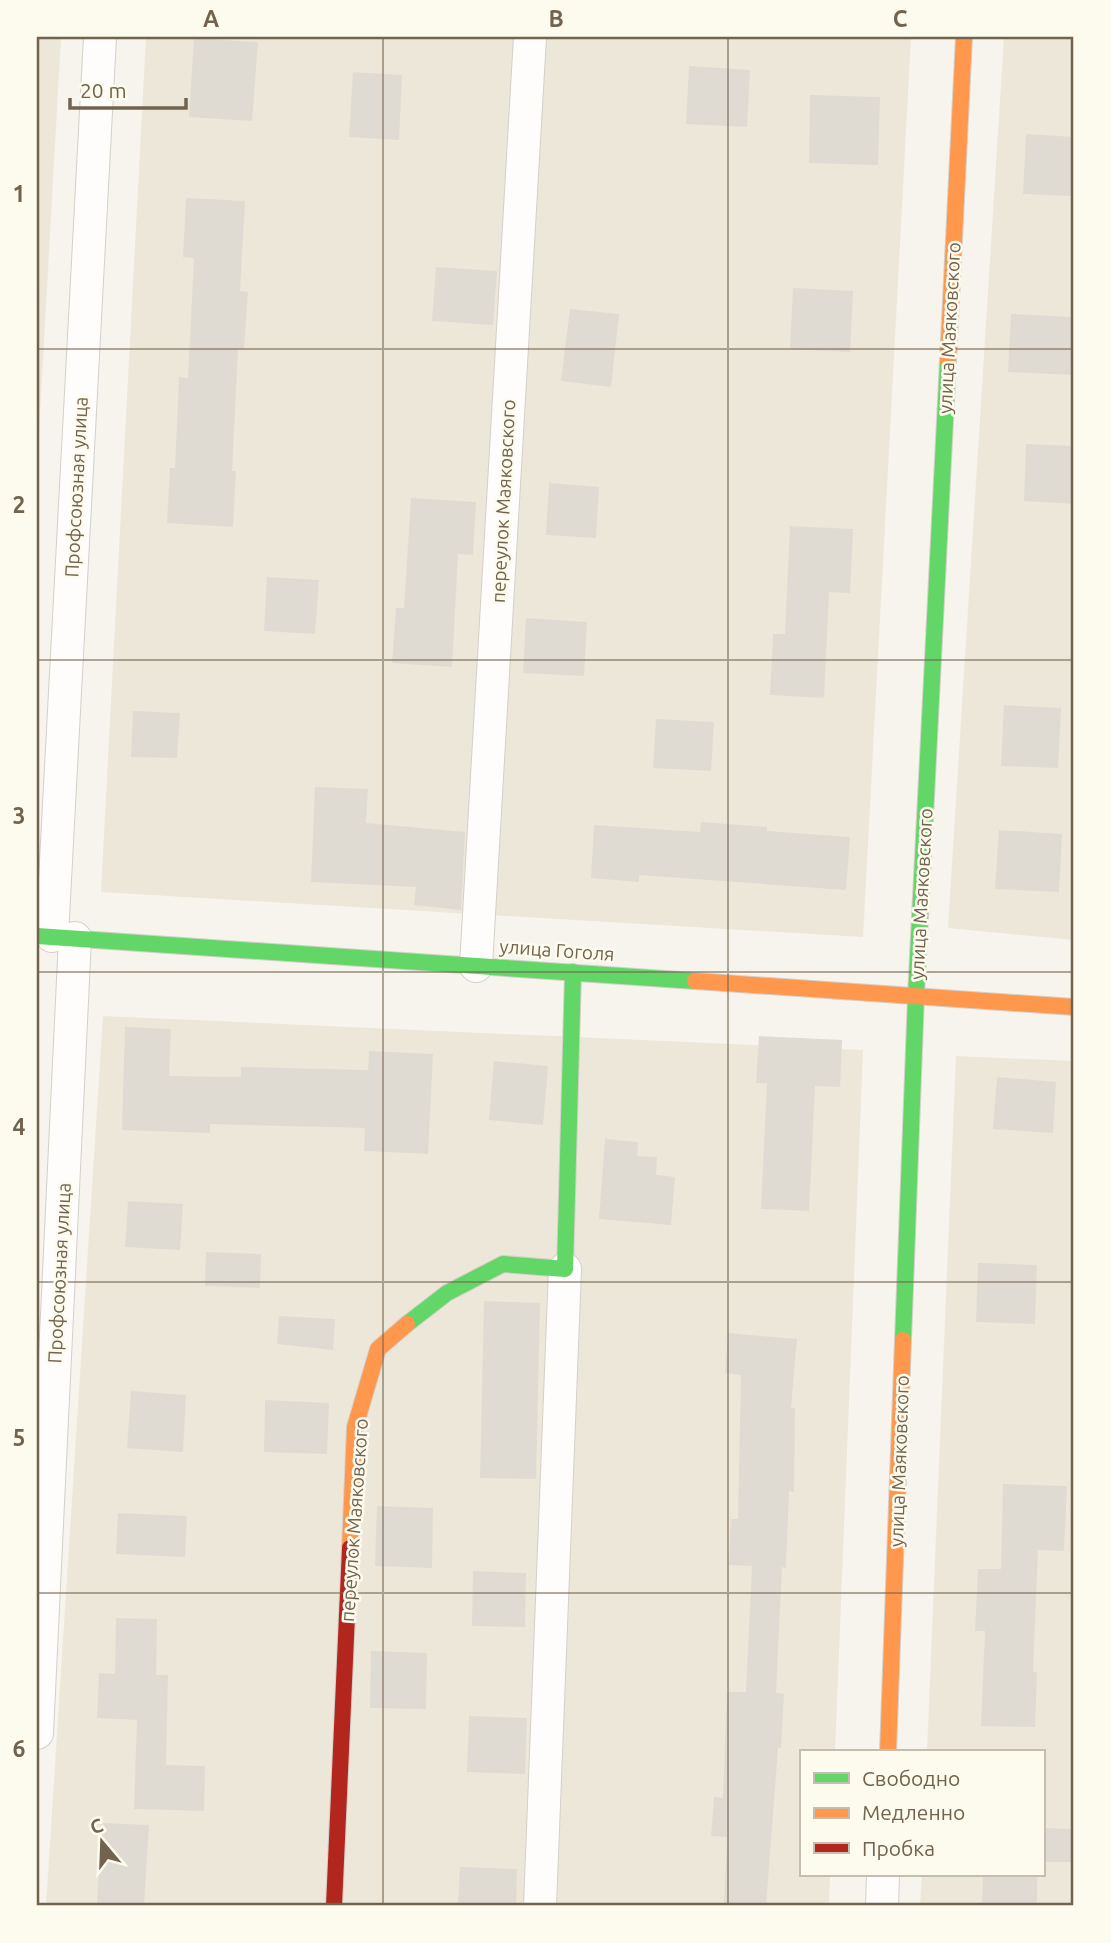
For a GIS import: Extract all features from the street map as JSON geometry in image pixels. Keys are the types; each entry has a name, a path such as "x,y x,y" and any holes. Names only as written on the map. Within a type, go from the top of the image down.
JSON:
{"street":[{"name":"Профсоюзная улица","path":"37,1733 55,937 100,37"},
{"name":"переулок Маяковского","path":"476,966 530,37"},
{"name":"улица Маяковского","path":"888,1750 916,996 964,37"},
{"name":"улица Гоголя","path":"55,937 1074,1007"},
{"path":"540,1906 565,1269 573,972"},
{"name":"переулок Маяковского","path":"334,1906 355,1427 378,1349 447,1293 503,1264 565,1269"},
{"path":"882,1906 883,1876"}],"shaded area":[{"path":"37,37 61,37 37,467"},
{"path":"146,37 911,37 863,937 101,892"},
{"path":"1004,37 1074,37 1074,940 948,928"},
{"path":"103,1016 863,1050 835,1750 800,1750 800,1876 830,1876 829,1906 46,1906"},
{"path":"956,1056 1074,1061 1074,1906 920,1906 922,1876 1044,1876 1044,1750 927,1750"}],"building":[{"path":"194,38 258,42 252,121 189,117"},
{"path":"689,66 750,70 747,127 686,124"},
{"path":"353,72 402,75 399,140 349,137"},
{"path":"810,95 880,97 878,165 809,163"},
{"path":"1026,134 1074,137 1074,196 1023,194"},
{"path":"186,198 245,201 240,291 248,292 244,349 238,349 232,471 236,471 233,527 167,523 170,468 175,468 179,377 188,378 194,258 183,257"},
{"path":"436,267 497,271 493,325 432,321"},
{"path":"793,288 853,291 850,352 790,349"},
{"path":"570,309 619,314 611,387 561,381"},
{"path":"1011,314 1074,317 1074,375 1008,372"},
{"path":"1026,444 1074,446 1074,504 1024,501"},
{"path":"549,483 599,487 596,538 546,535"},
{"path":"411,498 476,502 473,555 458,554 452,667 392,663 396,608 404,608"},
{"path":"790,526 853,529 850,593 829,592 824,698 770,695 773,634 785,634"},
{"path":"267,577 319,580 315,634 264,631"},
{"path":"526,618 587,622 584,676 523,673"},
{"path":"1004,705 1061,708 1058,768 1001,766"},
{"path":"133,711 180,713 177,758 131,757"},
{"path":"656,719 714,722 711,771 653,768"},
{"path":"315,787 368,789 366,823 465,832 461,910 414,905 416,887 311,882"},
{"path":"701,822 767,827 767,831 850,837 846,890 639,875 639,882 591,878 594,825 700,832"},
{"path":"999,830 1062,834 1059,892 995,889"},
{"path":"125,1027 171,1029 169,1076 241,1077 241,1067 368,1070 369,1051 433,1054 428,1154 364,1151 365,1128 210,1124 210,1133 122,1130"},
{"path":"759,1036 842,1040 840,1087 815,1086 809,1211 761,1209 767,1083 756,1083"},
{"path":"494,1061 548,1066 543,1125 489,1120"},
{"path":"997,1077 1056,1082 1053,1133 993,1129"},
{"path":"605,1139 638,1142 637,1156 657,1157 656,1175 675,1177 671,1225 599,1219"},
{"path":"128,1201 183,1204 180,1250 125,1247"},
{"path":"206,1252 261,1254 260,1288 205,1286"},
{"path":"978,1263 1037,1265 1035,1324 976,1322"},
{"path":"484,1301 540,1303 536,1479 480,1478"},
{"path":"279,1316 335,1319 333,1350 277,1344"},
{"path":"728,1333 797,1339 791,1408 795,1408 794,1492 789,1491 786,1568 782,1567 776,1693 784,1694 766,1906 724,1906 727,1837 711,1836 714,1797 723,1798 727,1692 746,1692 752,1566 729,1565 731,1519 738,1519 741,1375 725,1373"},
{"path":"131,1391 186,1395 183,1452 127,1448"},
{"path":"265,1400 329,1403 327,1454 264,1452"},
{"path":"1003,1484 1067,1486 1064,1551 1038,1550 1033,1672 1037,1672 1035,1727 981,1726 985,1631 975,1631 978,1569 1001,1569"},
{"path":"377,1506 433,1508 432,1568 375,1566"},
{"path":"118,1513 187,1516 185,1557 116,1554"},
{"path":"473,1571 526,1573 525,1627 472,1626"},
{"path":"116,1618 157,1619 156,1675 168,1675 166,1765 205,1766 204,1811 134,1809 137,1720 97,1718 99,1673 115,1674"},
{"path":"371,1651 427,1653 426,1709 370,1708"},
{"path":"469,1716 527,1718 525,1774 467,1772"},
{"path":"101,1823 149,1825 144,1906 97,1906"},
{"path":"1044,1828 1074,1829 1074,1862 1044,1862"},
{"path":"460,1867 517,1869 516,1906 458,1906"},
{"path":"983,1876 1037,1876 1037,1906 982,1906"}],"traffic: fast":[{"path":"903,1340 916,996 948,361"},
{"path":"37,936 695,981"},
{"path":"407,1324 447,1293 503,1264 565,1269 573,972"}],"traffic: slow":[{"path":"948,361 964,37"},
{"path":"695,981 1074,1007"},
{"path":"350,1548 355,1427 378,1349 407,1324"},
{"path":"888,1750 903,1340"}],"traffic: jam":[{"path":"334,1906 350,1548"}]}
